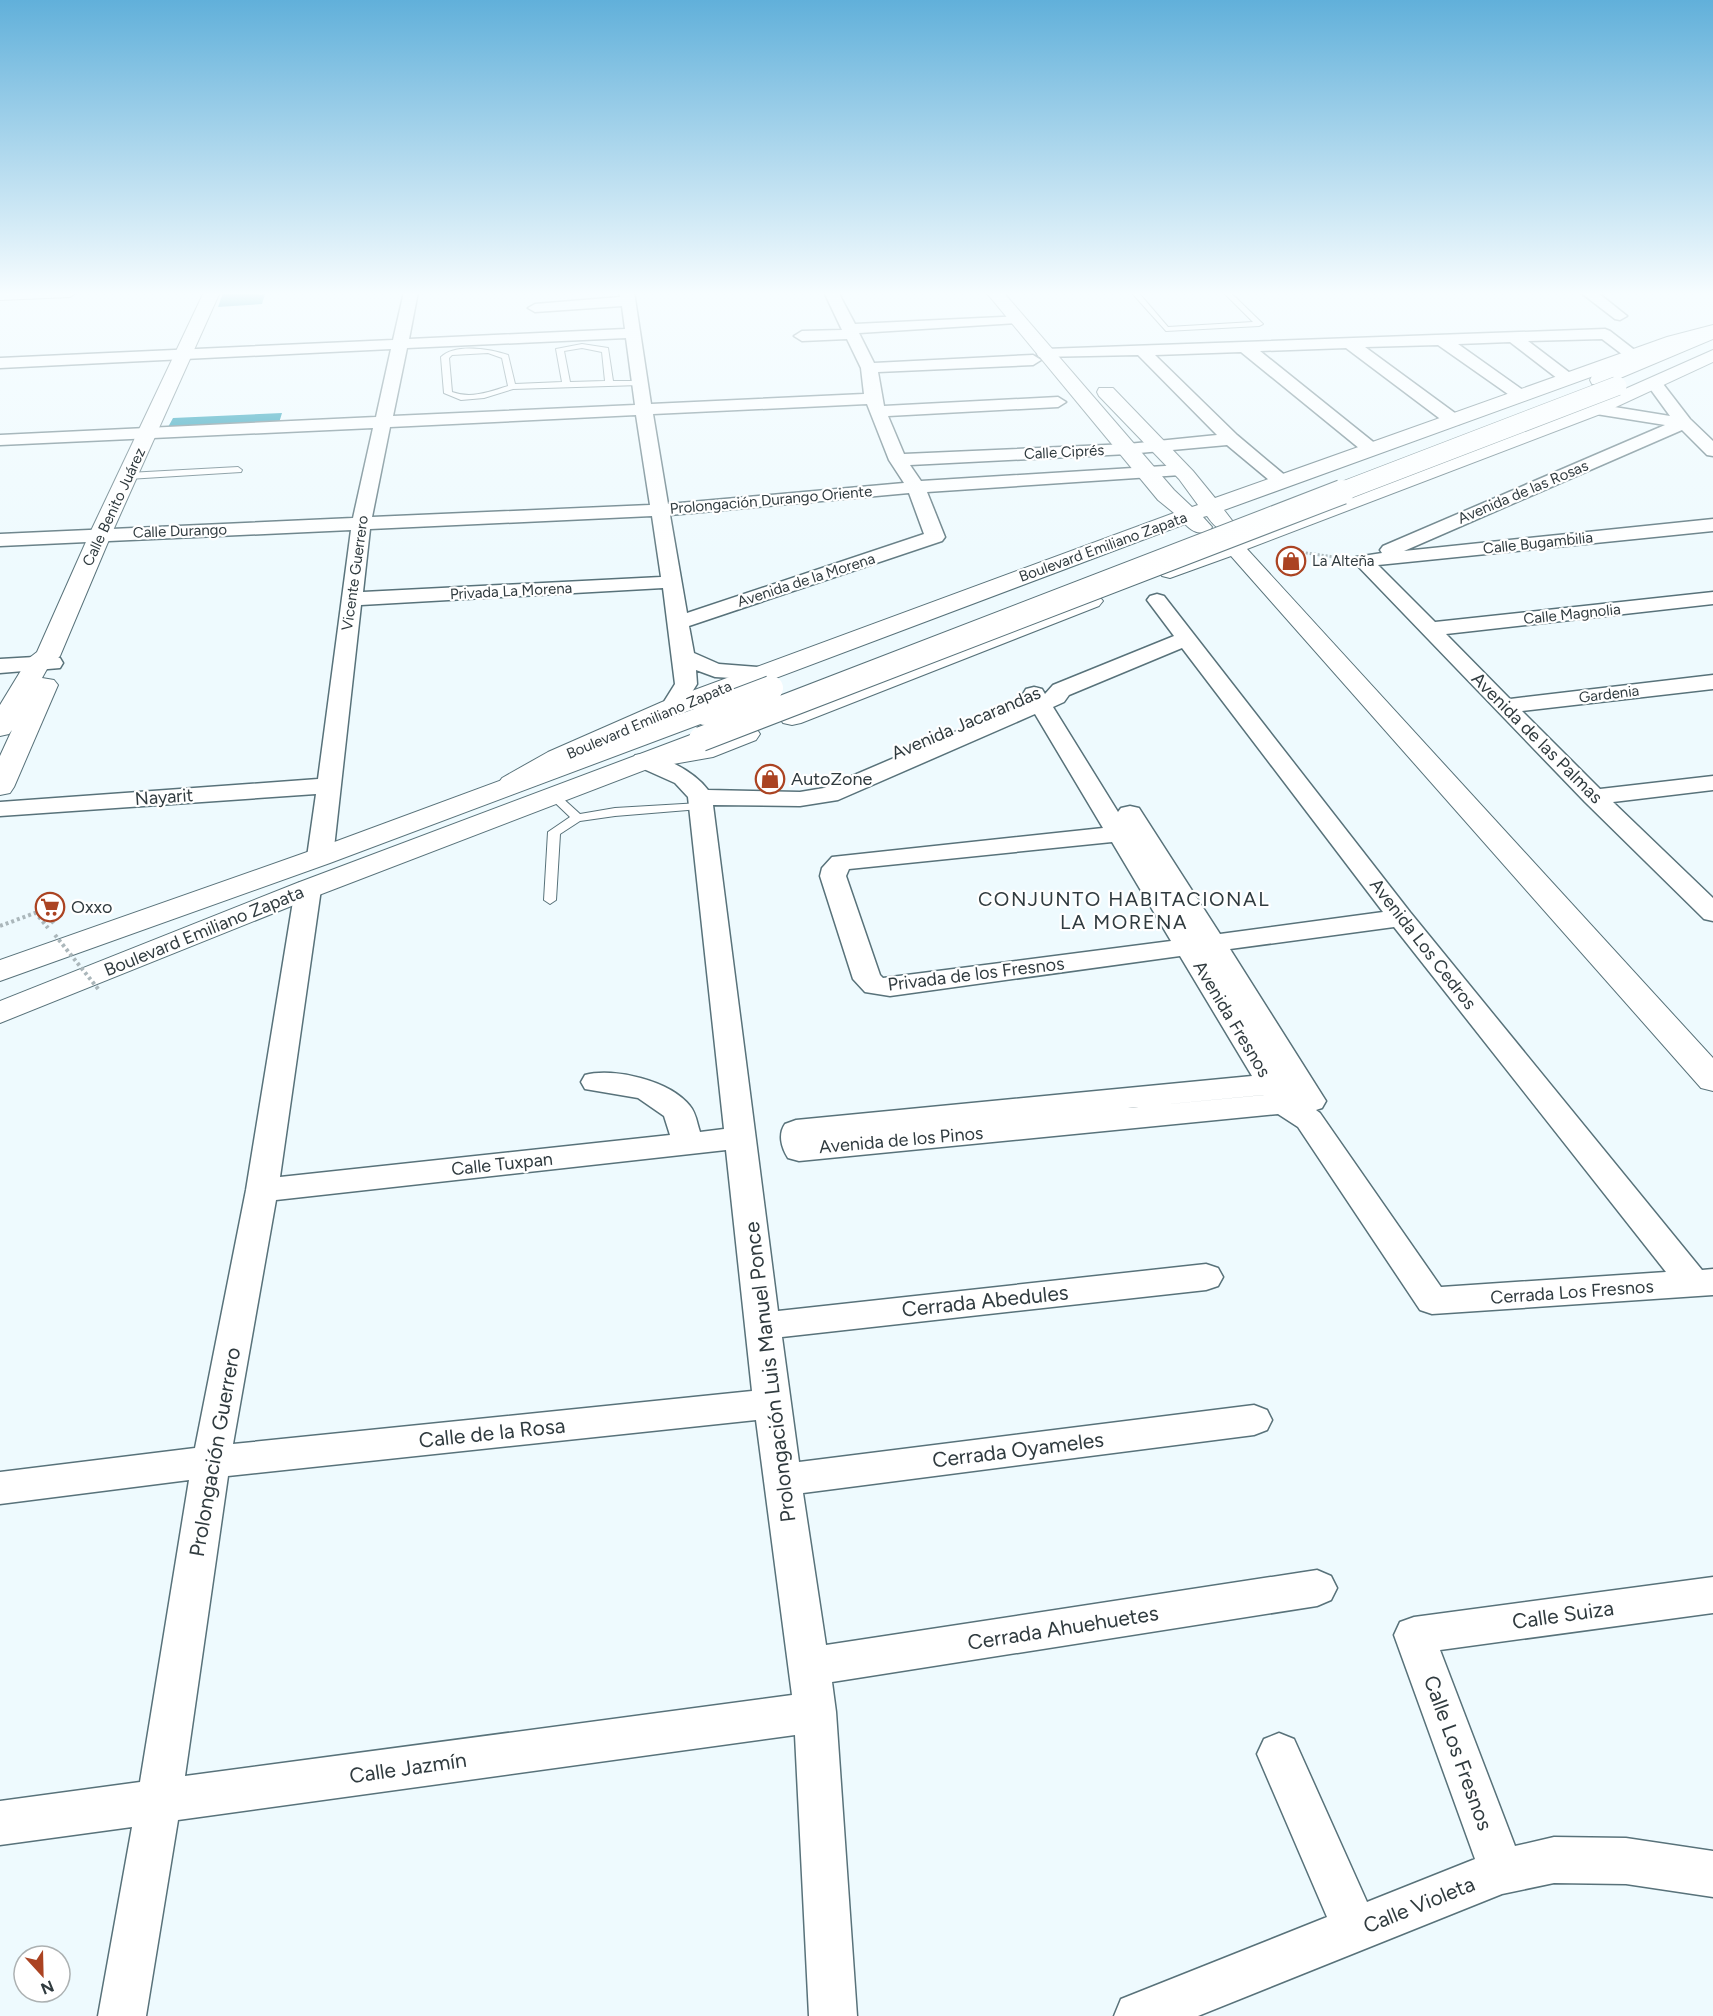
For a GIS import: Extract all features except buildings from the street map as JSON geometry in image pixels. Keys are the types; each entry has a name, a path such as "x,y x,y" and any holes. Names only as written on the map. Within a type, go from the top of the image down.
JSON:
{"street":[{"name":"Calle Benito Juárez","path":"0,728 46,661 100,535 169,386"},
{"name":"Vicente Guerrero","path":"314,873 328,786 361,524 391,386"},
{"path":"640,386 684,657 686,684 671,708"},
{"path":"872,386 876,405 898,460 916,488"},
{"path":"1067,386 1128,448 1166,495 1188,516 1240,547"},
{"path":"1101,386 1181,470 1240,547 1713,1080"},
{"path":"1177,386 1231,439 1281,482"},
{"path":"1293,386 1371,449"},
{"path":"1407,386 1453,420"},
{"path":"1507,386 1521,396"},
{"name":"Boulevard Emiliano Zapata","path":"0,1013 504,788 558,758 671,708 1188,516 1548,386"},
{"name":"Boulevard Emiliano Zapata","path":"504,788 703,726 1600,386"},
{"name":"Boulevard Emiliano Zapata","path":"645,761 703,751 1240,547 1596,409 1647,386"},
{"path":"1656,386 1684,423 1713,450"},
{"path":"0,440 644,411 1058,402"},
{"path":"1596,409 1684,423"},
{"name":"Avenida de las Rosas","path":"1363,561 1684,423"},
{"name":"Calle Ciprés","path":"898,460 1128,448 1231,439"},
{"name":"Prolongación Durango Oriente","path":"361,524 660,510 916,488 1181,470"},
{"name":"Avenida de la Morena","path":"678,623 935,537 916,488"},
{"name":"Calle Durango","path":"0,540 361,524"},
{"name":"Calle Bugambilia","path":"1363,561 1713,525"},
{"name":"Avenida de las Palmas","path":"1363,561 1594,797 1709,905"},
{"name":"Privada La Morena","path":"350,600 671,582"},
{"name":"Calle Magnolia","path":"1431,629 1713,598"},
{"name":"Avenida Los Cedros","path":"1157,600 1401,918 1703,1283"},
{"name":"Avenida Jacarandas","path":"698,796 800,799 829,795 1049,695 1187,638"},
{"path":"684,657 715,670 764,673"},
{"name":"Calle Benito Juárez","path":"0,787 44,690 46,661"},
{"path":"0,666 46,661"},
{"path":"0,677 46,661"},
{"name":"Gardenia","path":"1504,706 1713,682"},
{"name":"Avenida Fresnos","path":"1049,695 1130,832 1295,1098 1432,1301"},
{"name":"Boulevard Emiliano Zapata","path":"0,970 59,939 314,873 554,796 645,761 703,726"},
{"path":"645,761 681,776 698,796"},
{"path":"1594,797 1713,783"},
{"name":"Nayarit","path":"0,809 328,786"},
{"name":"Prolongación Luis Manuel Ponce","path":"698,796 742,1138 772,1404 815,1713 833,2016"},
{"name":"Privada de los Fresnos","path":"1130,832 841,862 835,868 833,876 867,979 875,986 890,987 1200,945"},
{"name":"Prolongación Guerrero","path":"122,2016 159,1802 211,1462 262,1190 314,873"},
{"path":"1200,945 1401,918"},
{"path":"0,952 59,939"},
{"path":"597,1082 646,1089 678,1111 689,1144"},
{"name":"Avenida de los Pinos","path":"1295,1098 799,1150 796,1131 1295,1098"},
{"name":"Calle Tuxpan","path":"262,1190 742,1138"},
{"name":"Cerrada Abedules","path":"764,1326 1206,1277"},
{"name":"Cerrada Los Fresnos","path":"1432,1301 1703,1283"},
{"name":"Calle de la Rosa","path":"211,1462 772,1404"},
{"name":"Cerrada Oyameles","path":"782,1480 1254,1420"},
{"path":"0,1488 211,1462"},
{"name":"Cerrada Ahuehuetes","path":"809,1667 1317,1588"},
{"name":"Calle Suiza","path":"1414,1635 1713,1595"},
{"name":"Calle Los Fresnos","path":"1414,1635 1502,1872"},
{"name":"Calle Jazmín","path":"0,1823 815,1713"},
{"path":"1279,1754 1356,1931"},
{"name":"Calle Violeta","path":"1138,2016 1502,1872 1554,1860 1626,1861 1713,1874"}],"lane":[{"path":"447,386 448,393 461,398 484,396 512,387 529,386"},
{"path":"128,476 238,470"},
{"path":"554,796 577,818"},
{"path":"550,900 554,832 577,818 698,796"}],"path":[{"path":"1240,547 1273,548 1363,561"},
{"path":"0,926 43,910 59,939"},
{"path":"35,912 99,990"}],"place":[{"name":"La Alteña","path":"1291,561"},
{"name":"AutoZone","path":"770,779"},
{"name":"Oxxo","path":"50,907"}],"district":[{"name":"CONJUNTO HABITACIONAL LA MORENA","path":"1124,910"}]}
